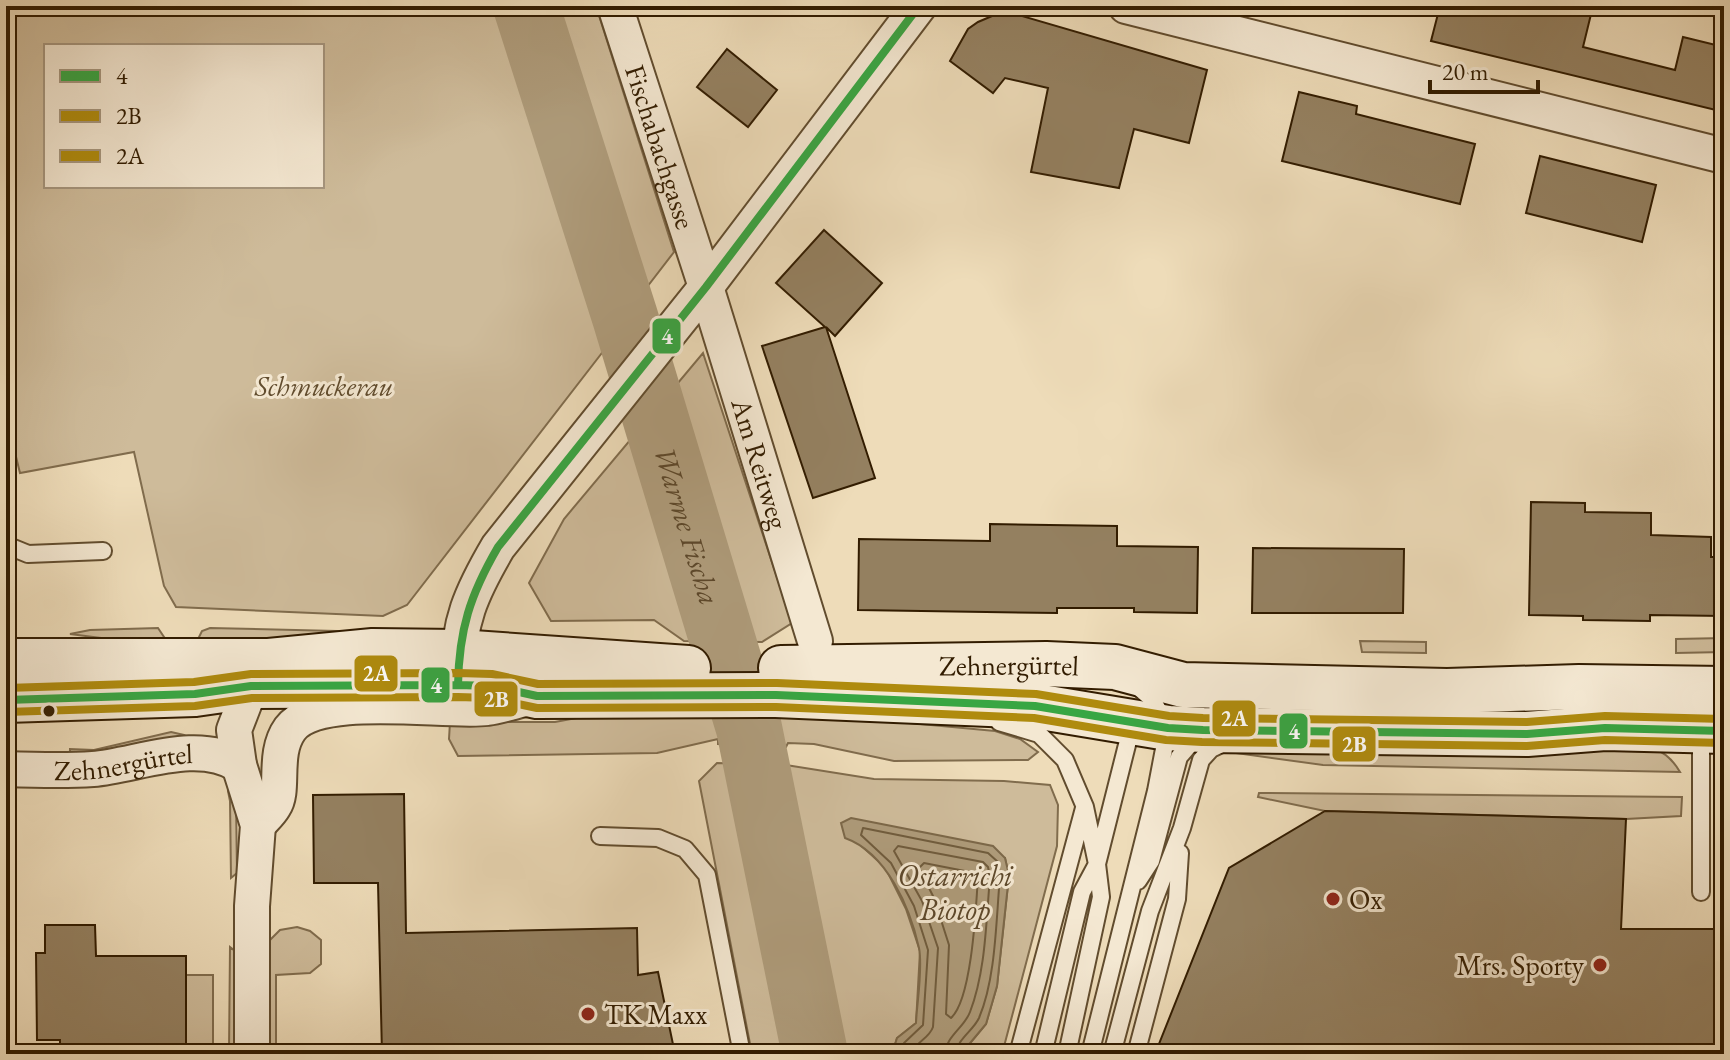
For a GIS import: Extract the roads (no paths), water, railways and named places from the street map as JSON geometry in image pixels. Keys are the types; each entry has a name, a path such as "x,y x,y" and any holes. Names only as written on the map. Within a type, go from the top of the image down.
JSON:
{"main road":[{"name":"Zehnergürtel","path":"6,700 195,694 260,674 373,651 458,668 694,681 773,682 1046,664 1115,667 1168,712 1265,731 1527,734 1605,728 1713,731"},
{"name":"Zehnergürtel","path":"6,661 260,674"},
{"name":"Zehnergürtel","path":"458,668 491,686 537,696 694,681"},
{"name":"Zehnergürtel","path":"773,682 849,699 1168,712 1447,691 1579,687 1724,689"}],"street":[{"name":"Fischabachgasse","path":"615,6 706,287"},
{"path":"458,668 461,628 474,586 498,547 706,287 919,6"},
{"path":"1126,6 1724,156"},
{"name":"Am Reitweg","path":"706,287 815,641"},
{"path":"234,730 260,674"},
{"path":"195,694 222,710 234,730 239,765 258,825 252,906 252,1054"},
{"path":"258,825 276,804 279,752 288,731 297,721 313,714 370,705 486,708 537,696"},
{"name":"Zehnergürtel","path":"6,769 94,769 179,755 208,754 224,755 239,765"}],"lane":[{"path":"6,545 28,554 103,551"},
{"path":"849,699 888,712 987,718 1039,734 1065,760 1085,807 1101,897 1067,1054"},
{"path":"1043,1054 1082,892 1168,712"},
{"path":"1131,892 1151,861 1179,757 1168,712"},
{"path":"1090,1054 1156,791 1168,712"},
{"path":"1112,1054 1150,911 1182,828 1201,760 1211,749 1232,739 1265,731"},
{"path":"1701,892 1713,731"},
{"path":"1018,1054 1085,807"},
{"path":"1136,1054 1177,899 1182,828"},
{"path":"600,836 658,838 685,849 707,875 742,1054"}],"water":[{"name":"Ostarrichi Biotop","path":"851,818 993,846 1005,858 1009,875 997,986 986,1024 961,1054 892,1054 897,1038 916,1023 919,948 903,900 884,869 860,845 845,838 841,823"}],"waterway":[{"name":"Warme Fischa","path":"526,6 625,317 749,728 815,1054"}],"place":[{"name":"Ox","path":"1333,899"},
{"name":"Mrs. Sporty","path":"1600,965"},
{"name":"TK Maxx","path":"588,1014"}],"park label":[{"name":"Schmuckerau","path":"324,386"}]}
